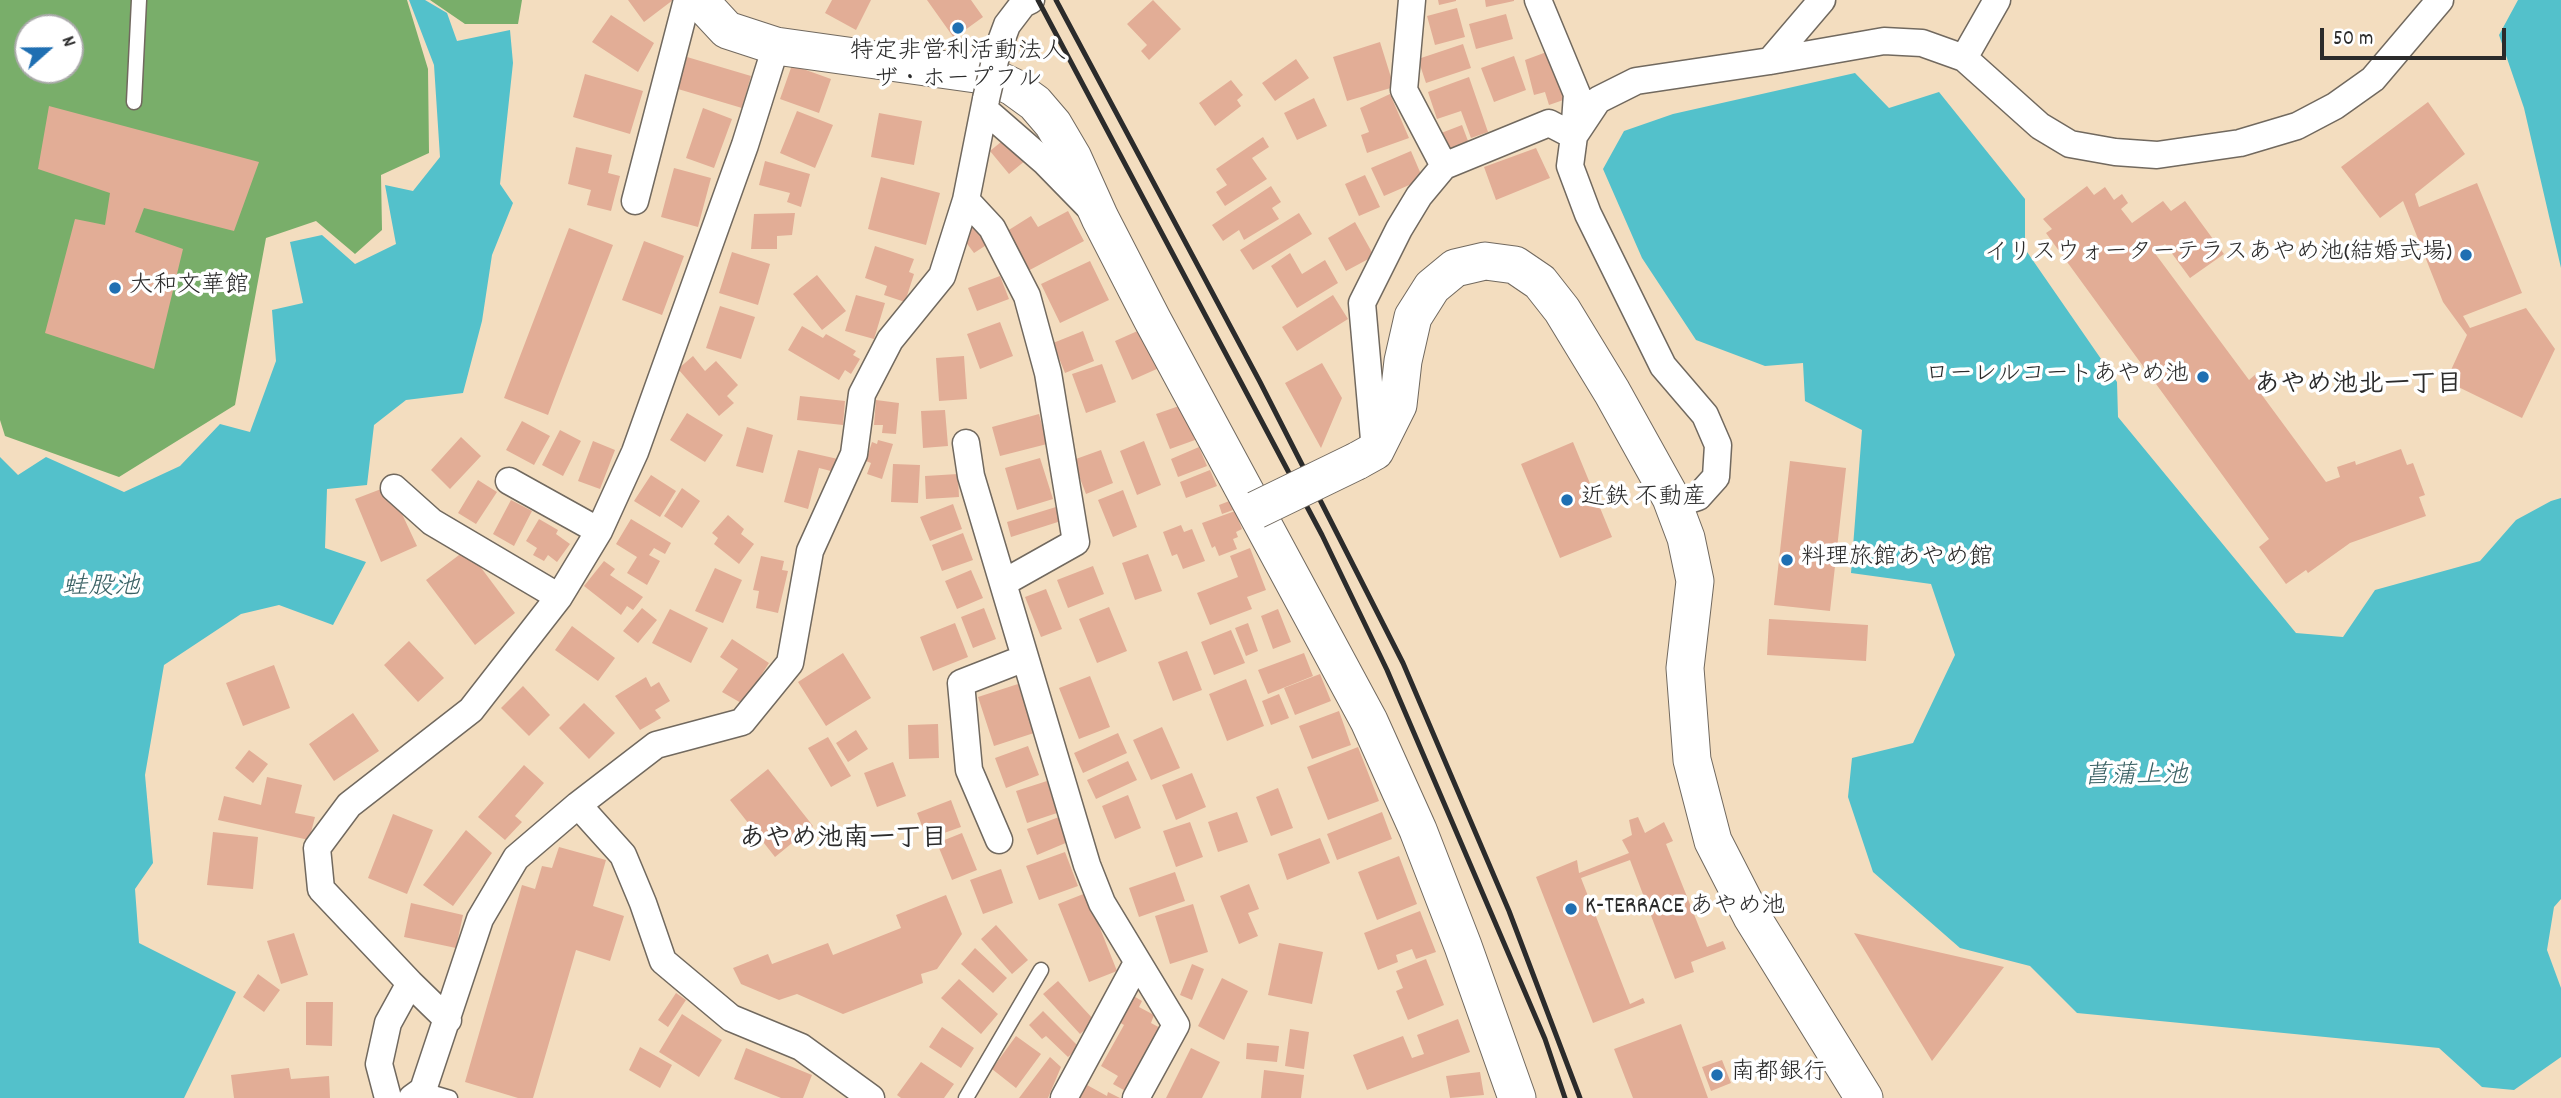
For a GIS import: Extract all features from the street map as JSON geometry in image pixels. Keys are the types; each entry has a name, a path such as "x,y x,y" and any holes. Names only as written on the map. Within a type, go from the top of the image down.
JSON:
{"street":[{"path":"635,201 687,0"},
{"path":"699,0 727,30 776,46 990,76 1013,87 1035,103 1053,124 1073,158 1100,218 1369,721 1418,830 1517,1098"},
{"path":"1412,0 1404,90 1444,166"},
{"path":"1538,0 1577,94 1570,166 1588,214 1663,366 1705,415 1718,445 1716,477 1698,497 1674,505"},
{"path":"1770,61 1822,0"},
{"path":"1964,58 1997,0"},
{"path":"1573,136 1598,100 1636,81 1884,41 1922,43 1964,58 2040,126 2070,144 2115,152 2157,155 2240,142 2297,126 2372,79 2440,0"},
{"path":"418,1094 448,1020 480,919 516,858 578,805 656,745 742,722 790,663 810,551 854,454 862,394 890,340 942,276 966,200 997,52 1007,25 1027,2"},
{"path":"448,1020 321,889 317,848 349,805 471,710 559,597 599,531 635,452 693,283 745,145 776,46"},
{"path":"985,104 1100,218"},
{"path":"1366,456 1362,303 1399,229 1419,196 1444,166 1549,123 1573,136"},
{"path":"966,200 992,228 1027,296 1048,373 1076,542 1003,583"},
{"path":"1255,510 1366,456 1398,405 1403,361 1413,317 1432,287 1455,268 1485,261 1515,265 1541,282 1562,310 1612,392 1674,505 1686,538 1695,581 1685,668 1692,760 1713,841 1752,917 1864,1098"},
{"path":"966,443 971,476 1087,865 1102,903 1176,1025 1136,1098"},
{"path":"509,481 599,531"},
{"path":"394,488 432,522 559,597"},
{"path":"999,841 969,770 961,683 1026,658"},
{"path":"578,805 622,855 643,903 663,961 731,1018 801,1047 871,1098"},
{"path":"1064,1098 1137,963"},
{"path":"388,1098 379,1064 388,1023 410,983"}],"lane":[{"path":"134,102 139,0"},
{"path":"966,1098 1041,970"},
{"path":"418,1094 450,1098"}],"green space":[{"path":"0,0 407,0 428,69 429,153 381,175 382,230 355,254 316,221 266,238 235,405 119,477 5,436 0,420"},
{"path":"430,0 522,0 518,24 465,24"}],"water":[{"name":"蛙股池","path":"409,0 425,0 447,13 457,41 510,30 513,63 500,184 513,203 492,255 482,321 463,393 406,400 374,425 367,485 327,489 325,548 366,562 333,625 279,605 241,614 164,665 145,775 153,863 135,889 139,943 236,992 184,1098 0,1098 0,457 18,475 46,457 124,492 180,466 220,424 250,432 276,361 272,310 303,303 290,242 322,235 355,264 396,244 385,185 413,191 440,157 434,65"},
{"path":"2518,0 2561,0 2561,268 2524,108 2499,35"},
{"name":"菖蒲上池","path":"1855,73 1889,108 1939,92 2025,199 2025,249 2117,382 2118,417 2296,633 2343,637 2375,590 2480,561 2516,520 2561,498 2561,899 2554,907 2547,950 2561,988 2561,1057 2514,1090 2482,1087 2439,1048 2077,1013 2030,966 1960,948 1873,872 1848,797 1852,758 1913,743 1955,655 1931,584 1851,573 1862,430 1805,401 1803,363 1765,366 1696,340 1642,258 1603,169 1624,131 1673,114"}],"building":[{"path":"628,0 673,0 644,22"},
{"path":"832,0 871,0 856,30 825,13"},
{"name":"特定非営利活動法人 ザ・ホープフル","path":"927,0 971,0 983,17 954,38"},
{"path":"1153,0 1181,29 1149,60 1141,51 1147,45 1127,24"},
{"path":"1438,0 1456,0 1456,1 1439,5"},
{"path":"1485,0 1514,0 1514,1 1486,7"},
{"path":"1457,8 1465,37 1435,45 1427,16"},
{"path":"1506,14 1513,39 1476,49 1469,24"},
{"path":"611,15 654,43 638,72 592,42"},
{"path":"1380,42 1394,87 1347,101 1333,57"},
{"path":"1463,44 1471,68 1426,83 1418,59"},
{"path":"1552,50 1569,98 1549,105 1545,92 1534,95 1525,60"},
{"path":"1514,56 1526,90 1494,102 1481,68"},
{"path":"687,57 751,76 742,108 678,89"},
{"path":"1296,59 1309,78 1275,101 1262,83"},
{"path":"792,65 831,79 819,113 780,99"},
{"path":"585,74 643,91 630,134 573,117"},
{"path":"1469,77 1488,132 1471,138 1461,111 1437,119 1428,92"},
{"path":"1231,80 1243,95 1237,100 1241,106 1215,126 1199,103"},
{"path":"1390,94 1409,138 1367,153 1361,135 1369,132 1360,108"},
{"path":"1314,98 1327,126 1297,140 1284,113"},
{"name":"イリスウォーターテラスあやめ池(結婚式場)","path":"2428,102 2465,154 2415,194 2419,207 2477,183 2522,293 2463,316 2470,328 2526,308 2555,349 2522,418 2446,381 2467,335 2443,302 2403,201 2380,218 2341,167"},
{"path":"49,106 259,162 234,231 144,208 135,232 183,249 154,369 45,333 75,219 105,225 110,193 38,169"},
{"path":"703,108 732,119 714,168 686,158"},
{"path":"797,111 833,125 815,168 780,153"},
{"path":"879,113 922,121 914,165 871,157"},
{"path":"1462,125 1468,141 1459,145 1460,149 1444,155 1436,135"},
{"path":"1007,137 1026,160 1009,174 990,151"},
{"path":"1263,137 1269,147 1252,158 1267,179 1225,206 1216,192 1227,185 1216,169"},
{"path":"576,147 612,155 608,173 620,176 611,211 587,205 591,190 568,184"},
{"path":"1536,148 1550,178 1496,200 1484,167"},
{"path":"1411,151 1423,179 1384,196 1371,168"},
{"path":"765,161 810,174 801,207 787,202 790,193 759,185"},
{"path":"674,168 711,178 698,227 661,217"},
{"path":"1365,175 1380,207 1359,216 1345,184"},
{"path":"881,177 940,193 926,245 868,229"},
{"path":"1271,186 1281,202 1272,208 1279,219 1244,240 1239,230 1223,241 1212,225"},
{"name":"ローレルコートあやめ池","path":"2087,186 2094,195 2105,187 2114,200 2122,194 2128,203 2121,209 2132,223 2163,201 2171,211 2185,201 2224,254 2190,278 2165,244 2154,252 2249,380 2256,374 2263,382 2256,387 2326,482 2340,477 2337,467 2355,461 2356,465 2401,449 2407,465 2413,463 2425,495 2419,497 2426,516 2350,543 2308,573 2306,570 2286,584 2259,547 2269,539 2046,233 2052,229 2043,219"},
{"path":"1068,211 1084,241 1026,272 1004,233 1031,216 1038,227"},
{"path":"795,213 792,235 777,236 777,249 751,249 754,214"},
{"path":"1299,213 1312,234 1253,270 1240,250"},
{"path":"1355,222 1374,256 1346,271 1328,238"},
{"path":"976,224 991,242 974,253 962,237"},
{"path":"569,228 613,245 548,415 504,398"},
{"path":"644,241 684,256 662,315 622,300"},
{"path":"875,246 914,259 909,272 914,274 905,302 884,295 887,286 865,278"},
{"path":"732,252 770,264 758,305 719,293"},
{"path":"1290,253 1302,274 1325,260 1338,283 1297,308 1271,266"},
{"path":"1090,261 1109,300 1060,323 1041,284"},
{"path":"817,275 846,311 822,330 793,294"},
{"path":"1000,276 1009,299 977,311 968,288"},
{"path":"856,295 885,303 874,339 845,331"},
{"path":"1333,295 1348,319 1297,351 1282,327"},
{"path":"720,306 755,317 741,359 706,348"},
{"path":"1000,322 1013,356 980,369 967,334"},
{"path":"802,326 823,338 826,334 856,351 853,355 860,359 851,374 845,370 839,380 788,350"},
{"path":"1142,329 1159,368 1132,380 1115,341"},
{"path":"1083,331 1094,361 1065,373 1053,343"},
{"path":"693,356 705,371 716,361 738,385 727,396 734,403 719,416 678,369"},
{"path":"964,356 967,399 939,401 936,358"},
{"path":"1322,363 1342,398 1321,448 1285,383"},
{"path":"1102,364 1116,402 1086,413 1072,374"},
{"path":"800,396 845,401 843,425 797,420"},
{"path":"876,400 899,403 896,434 882,433 883,425 874,425"},
{"path":"1182,405 1195,440 1170,449 1156,414"},
{"path":"945,410 948,446 923,448 921,411"},
{"path":"687,413 723,435 705,462 670,440"},
{"path":"1039,414 1047,444 1000,456 992,427"},
{"path":"522,421 550,436 534,465 506,450"},
{"path":"747,427 773,435 763,473 736,466"},
{"path":"560,430 581,441 563,476 542,465"},
{"path":"461,437 481,456 450,489 431,470"},
{"path":"878,440 893,444 882,479 867,474 871,463 866,461 872,442 877,444"},
{"path":"593,441 615,450 600,489 578,481"},
{"path":"1144,441 1161,485 1137,495 1120,451"},
{"name":"近鉄 不動産","path":"1573,442 1612,537 1560,558 1521,464"},
{"path":"1199,447 1207,466 1178,477 1171,459"},
{"path":"798,450 838,459 835,472 819,468 808,509 784,502"},
{"path":"1101,450 1113,483 1086,494 1073,460"},
{"path":"1040,458 1053,499 1017,510 1005,468"},
{"path":"1790,461 1846,468 1830,611 1774,605"},
{"path":"893,464 920,465 918,503 891,502"},
{"path":"1210,470 1217,486 1186,498 1180,482"},
{"path":"958,474 959,497 926,499 925,476"},
{"path":"651,475 676,491 660,517 634,501"},
{"path":"478,480 497,492 476,524 458,513"},
{"path":"389,486 417,546 381,562 355,499"},
{"path":"682,488 700,501 682,528 664,516"},
{"path":"1123,490 1137,527 1113,537 1098,500"},
{"path":"511,500 532,511 514,546 493,534"},
{"path":"1232,500 1236,509 1222,514 1219,505"},
{"path":"953,504 962,529 930,541 920,517"},
{"path":"1056,507 1061,521 1011,537 1007,522"},
{"path":"1235,511 1242,529 1236,532 1238,537 1233,539 1237,549 1219,556 1215,546 1212,548 1202,523"},
{"path":"728,515 744,529 741,534 754,544 739,564 714,544 718,538 712,533"},
{"path":"539,519 558,530 556,534 570,544 557,562 548,555 544,561 533,555 537,548 526,541"},
{"path":"631,519 671,543 665,554 654,548 649,555 660,561 647,585 627,573 637,557 616,544"},
{"path":"1181,525 1184,532 1192,529 1205,561 1183,569 1177,554 1172,556 1163,532"},
{"path":"963,533 973,560 942,571 932,545"},
{"path":"1250,548 1266,590 1247,597 1252,609 1210,625 1197,593 1238,577 1230,556"},
{"path":"467,549 515,613 475,645 426,580"},
{"path":"1148,554 1162,591 1135,600 1122,563"},
{"path":"761,556 784,561 782,570 788,571 778,613 756,608 759,591 753,590"},
{"path":"604,561 615,569 610,575 643,597 633,610 627,606 621,615 584,586"},
{"path":"1093,566 1104,594 1068,608 1057,580"},
{"path":"715,568 742,580 723,623 695,611"},
{"path":"971,570 983,598 957,609 945,581"},
{"path":"1046,589 1062,629 1041,637 1025,597"},
{"path":"1109,607 1127,651 1097,663 1079,619"},
{"path":"642,608 657,620 638,643 623,631"},
{"path":"984,608 996,639 973,648 961,617"},
{"path":"670,609 708,628 691,663 652,643"},
{"path":"1278,609 1291,642 1273,649 1261,616"},
{"path":"1769,619 1868,625 1866,661 1767,655"},
{"path":"955,623 968,657 933,671 920,637"},
{"path":"1248,623 1258,651 1246,656 1235,628"},
{"path":"572,626 615,658 598,681 555,650"},
{"path":"1231,630 1245,663 1214,675 1201,642"},
{"path":"732,639 769,663 743,704 722,692 738,669 720,657"},
{"path":"409,641 444,678 418,702 384,665"},
{"path":"1187,651 1202,690 1173,701 1158,662"},
{"path":"843,653 871,698 826,726 798,682"},
{"path":"1304,653 1313,676 1268,694 1258,670"},
{"path":"274,665 290,708 243,726 226,683"},
{"path":"1320,674 1331,701 1295,715 1284,688"},
{"path":"1090,676 1110,727 1079,739 1059,688"},
{"path":"646,677 651,687 659,682 670,701 655,710 661,718 640,730 615,696"},
{"path":"1246,679 1264,726 1227,741 1209,694"},
{"path":"1018,684 1034,733 994,746 978,697"},
{"path":"523,686 550,715 529,736 501,708"},
{"path":"1279,694 1289,718 1271,725 1262,701"},
{"path":"584,703 615,733 589,759 559,728"},
{"path":"1339,711 1351,745 1312,759 1299,726"},
{"path":"353,713 379,751 334,781 309,744"},
{"path":"938,724 939,758 909,759 908,725"},
{"path":"1162,727 1180,768 1151,780 1133,740"},
{"path":"856,730 868,749 848,762 836,743"},
{"path":"1118,733 1127,753 1083,773 1074,753"},
{"path":"828,737 851,776 831,787 808,748"},
{"path":"1028,746 1039,775 1006,788 995,758"},
{"path":"1358,747 1379,801 1328,820 1307,767"},
{"path":"249,750 268,764 253,783 235,768"},
{"path":"1128,761 1137,780 1096,799 1087,780"},
{"path":"893,762 906,796 877,807 864,773"},
{"path":"524,765 544,783 515,816 522,822 505,840 478,817"},
{"path":"768,769 813,826 775,857 730,800"},
{"path":"1192,773 1206,807 1176,820 1162,785"},
{"path":"267,777 302,785 295,813 315,817 309,840 218,820 224,796 261,805"},
{"path":"1047,781 1057,813 1027,823 1016,791"},
{"path":"1278,788 1293,828 1271,836 1256,797"},
{"path":"1128,795 1141,828 1115,839 1102,806"},
{"path":"951,800 961,827 927,839 917,813"},
{"path":"1237,812 1248,842 1218,852 1208,822"},
{"path":"1382,812 1392,839 1337,860 1327,834"},
{"path":"393,814 433,830 407,894 368,878"},
{"path":"1059,817 1068,842 1037,855 1027,829"},
{"name":"K-TERRACE あやめ池","path":"1638,817 1645,833 1664,822 1673,841 1666,844 1707,947 1723,941 1726,949 1691,962 1694,972 1675,979 1630,860 1581,878 1630,1004 1643,998 1645,1003 1593,1023 1536,877 1577,860 1579,873 1629,853 1622,840 1632,835 1629,820"},
{"path":"1190,822 1203,857 1176,867 1163,831"},
{"path":"466,830 492,853 453,906 423,885"},
{"path":"213,832 258,837 253,889 207,885"},
{"path":"962,833 977,870 952,880 937,843"},
{"path":"1320,838 1330,863 1287,880 1278,854"},
{"path":"559,847 606,860 593,906 624,916 610,961 576,950 533,1098 518,1098 465,1082 522,885 535,889 542,866 552,868"},
{"path":"1065,852 1078,886 1039,900 1026,866"},
{"path":"1399,856 1417,904 1377,920 1358,872"},
{"path":"1001,869 1013,903 983,914 970,880"},
{"path":"1175,872 1185,901 1139,917 1129,888"},
{"path":"1249,884 1259,909 1248,913 1258,936 1239,944 1220,896"},
{"path":"1086,893 1117,971 1089,982 1058,904"},
{"path":"946,895 962,934 937,969 921,974 923,983 843,1014 797,994 779,1000 741,984 733,968 768,954 772,964 828,943 833,955 901,928 896,915"},
{"path":"411,903 463,915 456,948 404,937"},
{"path":"1193,904 1208,952 1170,964 1155,916"},
{"path":"1420,911 1436,952 1416,959 1412,949 1396,955 1398,962 1378,970 1364,933"},
{"path":"996,925 1028,960 1012,974 981,939"},
{"path":"294,933 308,975 281,984 267,941"},
{"path":"1854,933 2004,967 1932,1061"},
{"path":"1279,943 1323,952 1312,1004 1268,995"},
{"path":"975,948 1007,978 993,993 961,964"},
{"path":"1426,959 1444,1005 1408,1020 1396,991 1403,988 1396,971"},
{"path":"1192,964 1204,969 1192,1000 1180,995"},
{"path":"258,974 280,990 264,1012 243,997"},
{"path":"1222,978 1248,991 1224,1040 1198,1026"},
{"path":"959,979 998,1014 981,1034 941,998"},
{"path":"1058,981 1095,1021 1080,1034 1043,994"},
{"path":"676,993 686,1000 668,1027 658,1020"},
{"path":"1132,995 1142,1001 1139,1007 1154,1015 1151,1023 1164,1030 1129,1093 1113,1084 1118,1076 1101,1066 1124,1025 1117,1021"},
{"path":"306,1002 333,1002 332,1046 306,1045"},
{"path":"1043,1011 1079,1047 1068,1057 1046,1036 1042,1039 1029,1025"},
{"path":"682,1014 722,1040 699,1077 659,1052"},
{"path":"1458,1019 1470,1052 1367,1090 1353,1055 1403,1036 1412,1058 1424,1054 1417,1035"},
{"path":"1681,1024 1708,1098 1633,1098 1614,1049"},
{"path":"942,1027 974,1048 961,1068 929,1047"},
{"path":"1290,1029 1309,1032 1304,1069 1285,1066"},
{"path":"1016,1036 1041,1054 1016,1088 992,1069"},
{"path":"1247,1043 1279,1046 1277,1062 1246,1059"},
{"path":"640,1047 672,1065 660,1088 629,1070"},
{"path":"746,1048 812,1075 803,1098 781,1098 734,1079"},
{"path":"1191,1048 1220,1062 1202,1098 1166,1098"},
{"path":"1050,1057 1061,1067 1048,1098 1019,1098"},
{"name":"南都銀行","path":"1722,1060 1731,1083 1711,1091 1702,1067"},
{"path":"921,1062 954,1084 944,1098 901,1098 897,1095"},
{"path":"289,1068 291,1079 329,1076 330,1098 234,1098 231,1075"},
{"path":"1264,1070 1304,1075 1301,1098 1261,1098"},
{"path":"1480,1072 1484,1095 1450,1098 1446,1076"},
{"path":"1087,1085 1107,1096 1108,1092 1120,1098 1080,1098"}],"railway":[{"path":"1038,0 1322,535 1387,670 1545,1039 1565,1098"},
{"path":"1056,0 1260,382 1403,663 1509,911 1580,1098"}],"place":[{"name":"特定非営利活動法人 ザ・ホープフル","path":"958,28"},
{"name":"イリスウォーターテラスあやめ池(結婚式場)","path":"2466,255"},
{"name":"大和文華館","path":"115,288"},
{"name":"ローレルコートあやめ池","path":"2203,377"},
{"name":"近鉄 不動産","path":"1567,500"},
{"name":"料理旅館あやめ館","path":"1787,560"},
{"name":"K-TERRACE あやめ池","path":"1571,909"},
{"name":"南都銀行","path":"1717,1075"}],"district":[{"name":"あやめ池北一丁目","path":"2358,387"},
{"name":"あやめ池南一丁目","path":"843,841"}]}
